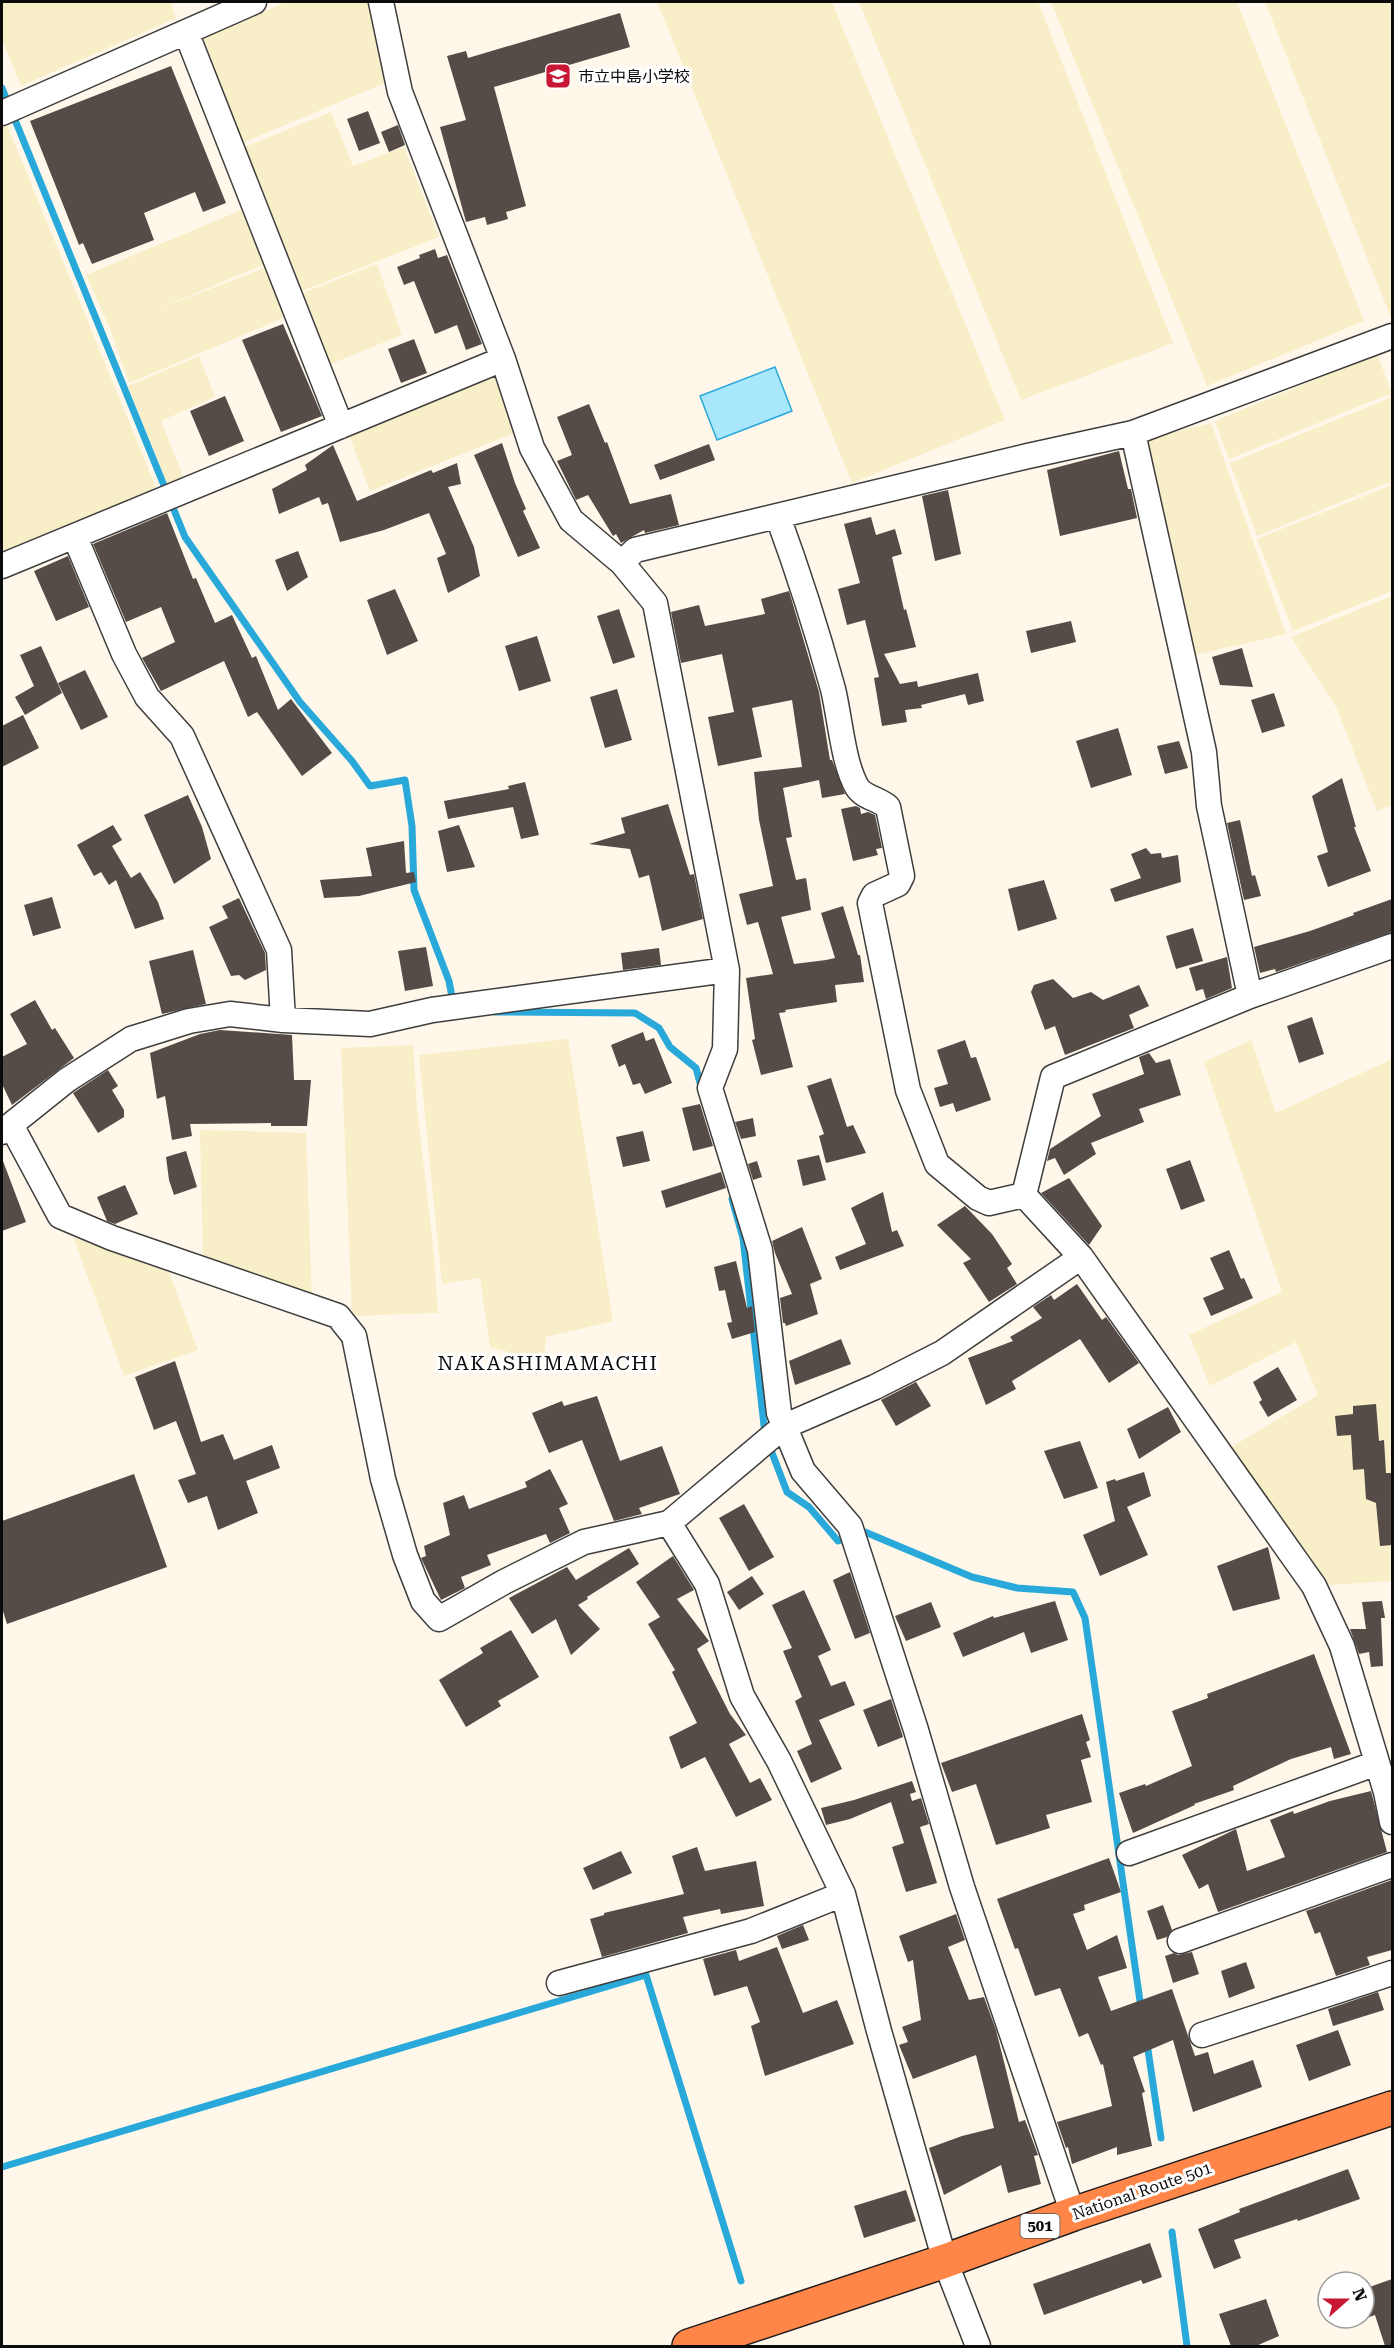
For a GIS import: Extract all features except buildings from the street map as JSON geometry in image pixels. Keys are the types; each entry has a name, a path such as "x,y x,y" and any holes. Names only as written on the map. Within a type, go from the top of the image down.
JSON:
{"highway":[{"name":"National Route 501","path":"688,2346 1392,2108"}],"street":[{"path":"2,113 254,2"},
{"path":"381,2 400,92 503,359 532,448 571,520 622,563 655,603 727,970 725,1049 710,1088 760,1250 778,1413 802,1471 850,1526 922,1750 962,1887 1073,2214"},
{"path":"186,32 341,426"},
{"path":"622,563 635,550 1133,433 1392,336"},
{"path":"2,566 503,359"},
{"path":"1133,433 1204,752 1209,806 1250,996"},
{"path":"778,517 809,602 833,692 852,778 860,791 883,802 888,807 902,876 898,885 874,895 870,903 908,1090 937,1164 978,1198 989,1203 1024,1195"},
{"path":"75,537 124,654 147,697 182,736 279,950 283,1020"},
{"path":"1024,1195 1053,1077 1250,996 1392,946"},
{"path":"727,970 432,1010 370,1024 283,1020 230,1014 189,1021 131,1039 67,1080 6,1129 60,1216 112,1238 338,1316 354,1336 383,1479 405,1555 423,1602 439,1619 504,1582 584,1542 669,1523 783,1428 875,1387 942,1353 1081,1257"},
{"path":"1024,1195 1081,1257 1314,1586 1342,1646 1384,1771 1392,1822"},
{"path":"669,1523 707,1584 742,1696 779,1761 843,1894 879,2031 945,2261 978,2346"},
{"path":"1129,1852 1384,1771"},
{"path":"1180,1941 1392,1865"},
{"path":"559,1983 751,1931 843,1894"},
{"path":"1202,2035 1392,1973"}],"shaded area":[{"path":"2,2 171,2 176,18 21,86 2,39"},
{"path":"286,2 372,2 385,83 240,144 197,41"},
{"path":"657,2 832,2 1005,420 852,483"},
{"path":"859,2 1038,2 1173,343 1021,400"},
{"path":"1051,2 1237,2 1364,321 1207,386"},
{"path":"1265,2 1392,2 1391,318"},
{"path":"331,112 353,166 404,147 439,237 297,293 240,149"},
{"path":"7,125 158,492 2,559 2,127"},
{"path":"244,209 265,264 151,312 267,267 286,317 129,383 110,329 86,275"},
{"path":"377,264 402,335 323,367 295,296"},
{"path":"1377,354 1392,393 1229,459 1215,421"},
{"path":"199,356 215,397 161,421 185,481 169,488 128,386"},
{"path":"495,374 516,432 370,491 349,435"},
{"path":"1392,397 1392,481 1257,536 1230,463"},
{"path":"1211,423 1286,634 1190,656 1143,440"},
{"path":"1392,485 1392,591 1293,631 1257,539"},
{"path":"1392,596 1392,805 1377,811 1336,707 1291,637"},
{"path":"568,1039 613,1321 546,1337 544,1361 490,1347 480,1278 442,1284 419,1055"},
{"path":"1251,1040 1276,1113 1392,1059 1392,1581 1314,1586 1220,1454 1318,1395 1296,1342 1210,1386 1189,1335 1282,1292 1204,1062"},
{"path":"413,1045 438,1313 352,1316 341,1048"},
{"path":"200,1130 306,1133 312,1299 203,1262"},
{"path":"73,1237 169,1272 198,1350 124,1376"}],"water":[{"path":"775,367 792,411 717,440 700,396"}],"waterway":[{"path":"2,88 185,537 300,702 352,761 370,786 405,780 412,826 414,890 449,981 453,1002"},
{"path":"495,1012 635,1013 659,1028 670,1047 696,1068 702,1090"},
{"path":"732,1199 743,1238 765,1434"},
{"path":"769,1445 787,1492 809,1507 838,1541 865,1532 972,1577 1017,1588 1073,1592 1085,1618 1141,2008"},
{"path":"2,2167 646,1975 741,2281"},
{"path":"1147,2043 1161,2138"},
{"path":"1172,2232 1187,2346"}],"place":[{"name":"市立中島小学校","path":"558,76"}],"district":[{"name":"NAKASHIMAMACHI","path":"548,1363"}]}
